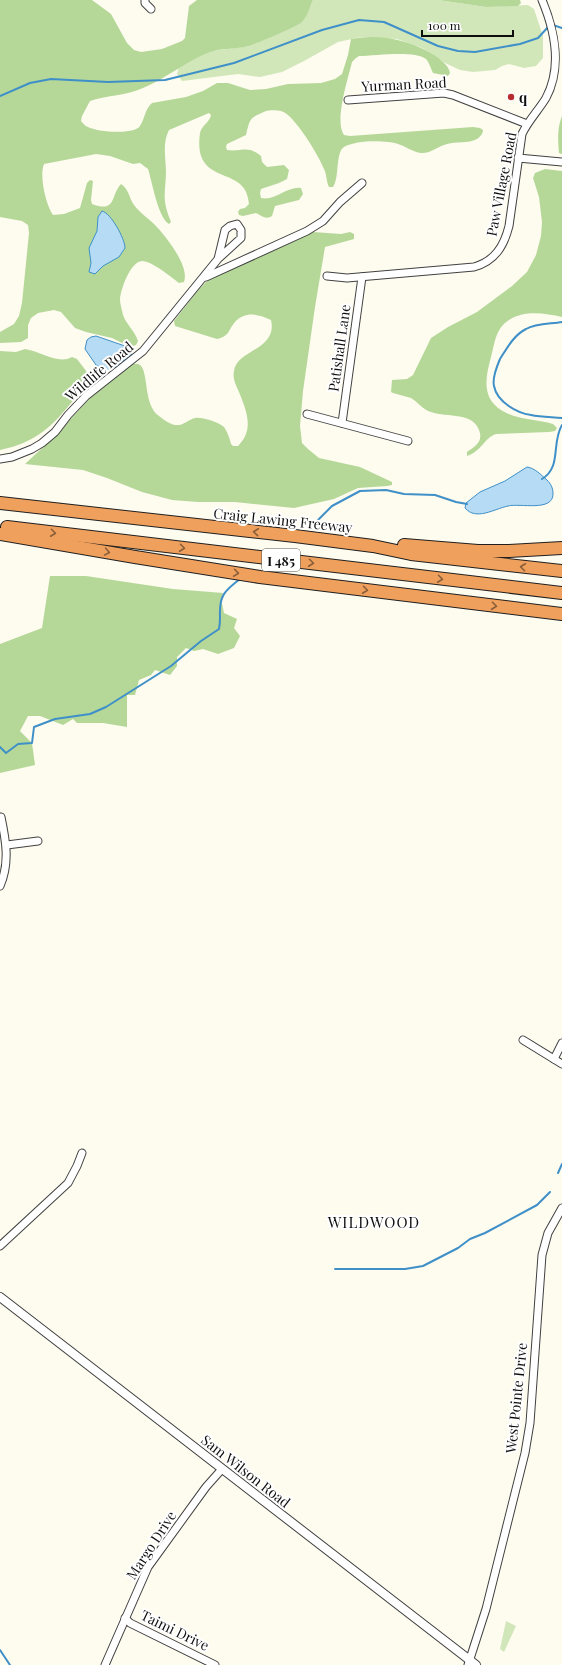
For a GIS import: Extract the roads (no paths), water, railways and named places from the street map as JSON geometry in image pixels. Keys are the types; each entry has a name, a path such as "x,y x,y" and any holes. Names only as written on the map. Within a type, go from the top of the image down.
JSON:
{"highway":[{"name":"Craig Lawing Freeway","path":"0,503 373,546 411,554 562,571"},
{"name":"I 485","path":"0,526 562,593"},
{"path":"0,534 246,574 562,614"},
{"path":"373,546 411,545 478,551 562,548"},
{"path":"531,611 562,618"}],"street":[{"path":"145,0 145,3 151,9"},
{"name":"Paw Village Road","path":"327,276 347,278 474,268 493,258 500,250 506,239 509,226 522,134 527,124 546,98 552,84 556,65 556,50 553,34 542,0"},
{"name":"Yurman Road","path":"348,100 444,93 453,94 527,124"},
{"path":"518,158 562,162"},
{"path":"199,282 210,274 307,231 323,221 340,202 362,183"},
{"name":"Wildlife Road","path":"0,459 12,457 32,449 56,432 68,415 86,396 148,346 218,259 241,238 241,230 238,224 230,226 225,230 218,259"},
{"name":"Patishall Lane","path":"342,423 362,277"},
{"path":"307,414 408,441"},
{"path":"0,886 6,864 7,845 1,816"},
{"path":"7,845 38,840"},
{"path":"523,1040 562,1064"},
{"path":"554,1059 562,1042"},
{"path":"0,1246 68,1183 82,1153"},
{"name":"West Pointe Drive","path":"471,1664 525,1453 530,1423 542,1255 548,1233 562,1208"},
{"name":"Sam Wilson Road","path":"0,1297 471,1664"},
{"name":"Margo Drive","path":"105,1665 142,1579 155,1557 206,1487 222,1469"},
{"name":"Taimi Drive","path":"125,1618 130,1623 215,1665"}],"water":[{"path":"102,211 109,216 117,227 123,239 125,248 119,257 103,266 95,274 89,272 91,263 89,248 97,231 98,217"},
{"path":"96,336 125,346 132,354 116,367 105,370 96,365 85,349 87,340"},
{"path":"527,467 538,472 551,485 553,490 552,500 548,503 535,506 513,505 480,514 469,512 465,508 466,503 480,492 505,481"}],"waterway":[{"path":"0,96 30,83 51,79 108,82 165,80 234,63 322,30 359,20 384,22 438,46 458,51 475,52 520,44 538,38 549,26"},
{"path":"553,25 562,28"},
{"path":"562,322 530,327 518,335 511,342 500,359 494,379 496,392 508,406 526,414 562,418"},
{"path":"542,479 552,468 557,439 562,425"},
{"path":"318,520 332,506 360,491 386,490 404,494 435,495 467,504"},
{"path":"0,747 6,753 18,744 32,743 34,727 55,719 90,714 106,707 171,666 201,641 219,629 220,604 222,599 226,591 240,579"},
{"path":"558,1173 562,1164"},
{"path":"335,1269 405,1269 423,1266 458,1248 470,1239 485,1233 537,1205 550,1192"},
{"path":"0,1650 10,1665"}],"place":[{"name":"q","path":"511,97"}],"district":[{"name":"WILDWOOD","path":"374,1222"}]}
